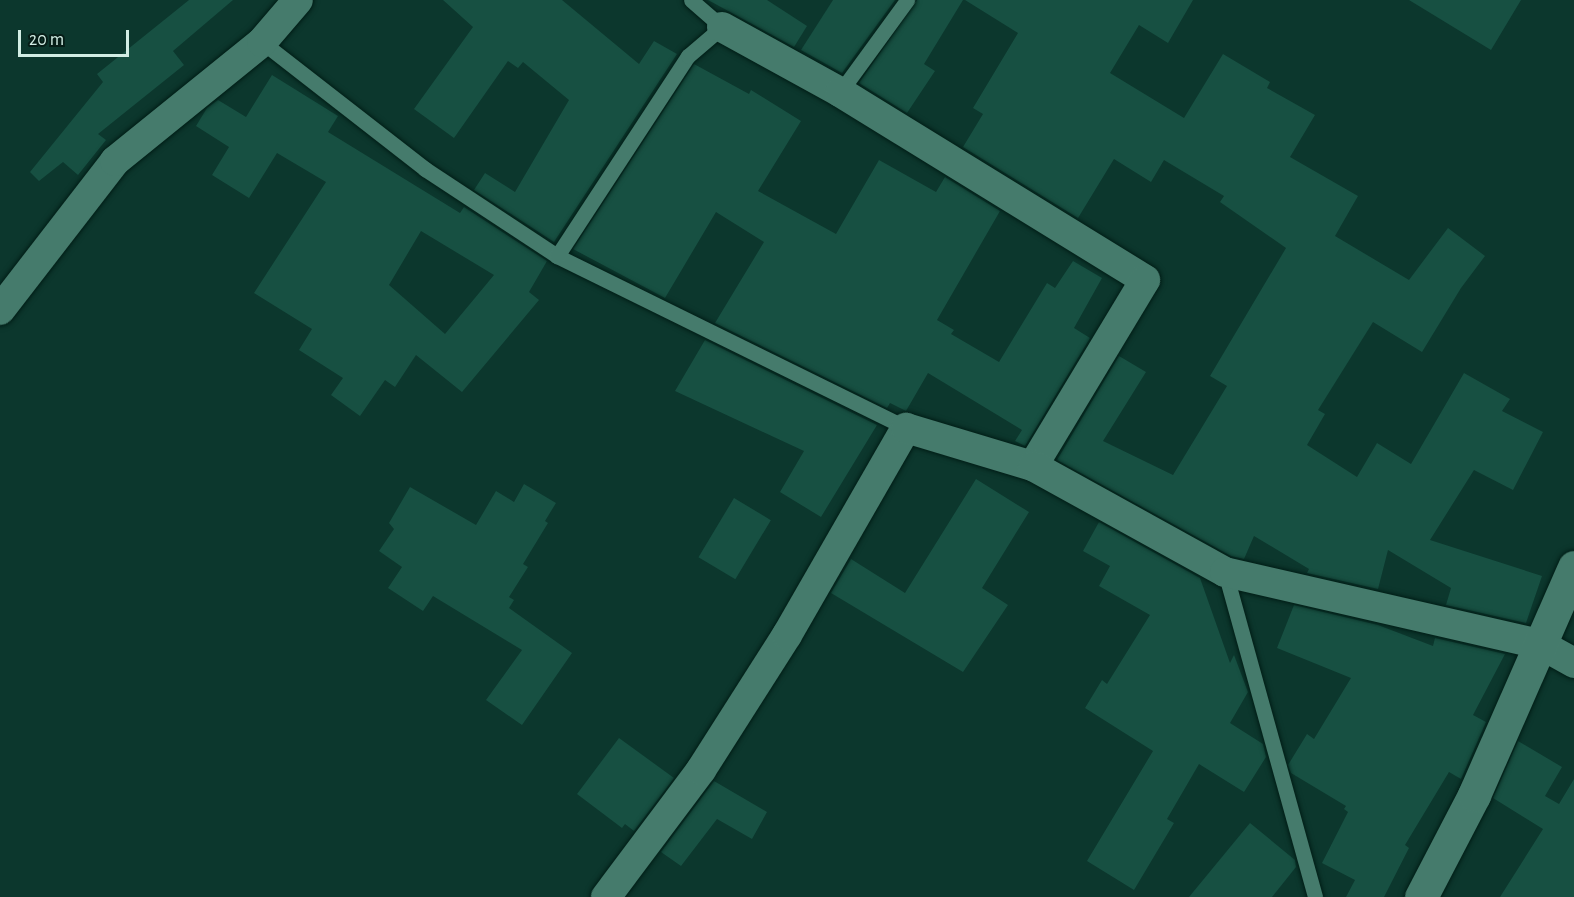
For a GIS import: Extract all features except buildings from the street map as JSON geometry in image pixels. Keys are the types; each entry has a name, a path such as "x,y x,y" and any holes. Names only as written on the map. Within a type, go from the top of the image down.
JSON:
{"street":[{"path":"0,310 115,161 262,42 298,0"},
{"path":"722,27 840,92 1145,280 1033,466"},
{"path":"606,897 701,770 787,635 906,428 1033,466 1225,572 1540,644 1574,663"},
{"path":"1421,897 1473,795 1574,567"}],"lane":[{"path":"557,256 688,56 722,27 691,0"},
{"path":"840,92 908,0"},
{"path":"262,42 425,169 557,256 906,428"},
{"path":"1225,572 1315,897"}]}
